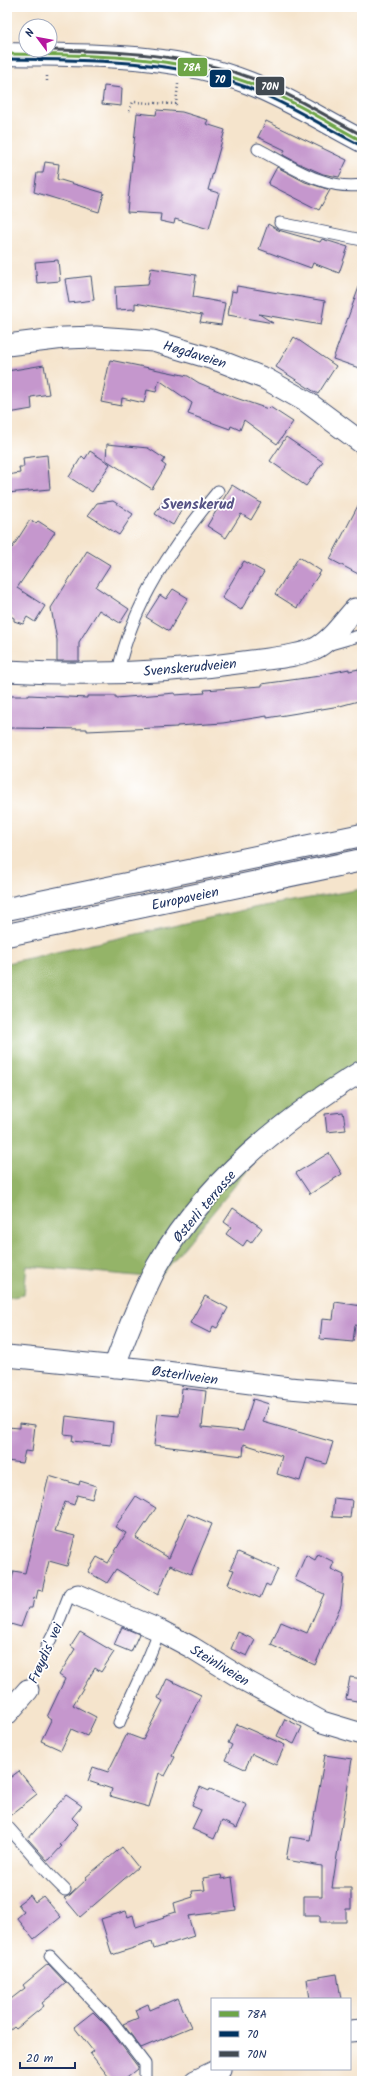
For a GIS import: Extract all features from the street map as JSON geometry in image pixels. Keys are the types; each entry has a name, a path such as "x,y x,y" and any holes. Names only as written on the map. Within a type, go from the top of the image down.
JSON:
{"main road":[{"path":"7,54 122,56 177,62 203,68 238,79 269,92 362,141"},
{"name":"Europaveien","path":"7,909 362,835"},
{"name":"Europaveien","path":"7,934 362,860"}],"street":[{"name":"Høgdaveien","path":"7,345 64,338 96,337 153,341 220,361 266,379 307,402 362,443"},
{"name":"Svenskerudveien","path":"7,671 146,672 211,667 298,654 315,648 328,639 355,609"},
{"name":"Østerli terrasse","path":"114,1367 137,1308 158,1266 184,1226 217,1186 278,1130 321,1097 362,1071"},
{"name":"Østerliveien","path":"7,1356 289,1388 362,1394"},
{"name":"Steinliveien","path":"78,1595 159,1630 191,1647 246,1682 322,1722 362,1734"},
{"name":"Frøydis' vei","path":"7,1714 28,1690"},
{"path":"351,2031 362,2030"},
{"path":"195,2081 218,2070"}],"lane":[{"path":"258,149 317,179 337,185 362,185"},
{"path":"280,223 334,236 362,240"},
{"path":"118,672 128,632 136,614 157,576 218,491"},
{"path":"315,648 362,635"},
{"name":"Frøydis' vei","path":"46,1648 55,1631 70,1593 78,1595"},
{"path":"119,1723 131,1693 154,1647 159,1630"},
{"path":"7,1826 65,1890"},
{"path":"50,1956 112,2020 122,2033 145,2064 145,2081"}],"path":[{"path":"47,76 47,81"},
{"path":"130,111 133,102 176,104 178,81"},
{"name":"Frøydis' vei","path":"28,1690 46,1648"}],"green space":[{"path":"362,889 362,1075 256,1160 159,1278 27,1266 24,1295 7,1298 7,963 258,907"}],"building":[{"path":"104,86 122,88 121,106 102,104"},
{"path":"157,110 182,112 208,120 206,124 225,130 208,190 219,193 209,229 175,219 174,224 160,221 161,214 127,212 137,113 156,115"},
{"path":"266,121 347,160 339,177 323,174 298,163 283,155 285,150 258,137"},
{"path":"45,162 59,164 57,179 104,193 99,212 34,192 37,173 43,173"},
{"path":"277,167 305,182 330,190 319,210 268,184"},
{"path":"268,224 278,230 320,242 322,239 348,247 339,273 313,263 311,268 259,249"},
{"path":"58,260 60,281 37,283 35,262"},
{"path":"151,268 196,275 193,297 225,303 221,325 200,322 202,315 135,303 135,309 116,310 115,287 148,285"},
{"path":"91,276 94,300 69,303 65,279"},
{"path":"237,286 325,301 321,325 259,314 273,323 228,315 232,291 236,292"},
{"path":"359,287 362,287 362,359 359,368 333,359"},
{"path":"294,337 336,366 318,394 276,367"},
{"path":"110,360 188,376 199,383 236,398 268,409 270,407 293,422 277,444 244,420 240,430 231,426 230,429 188,414 192,403 159,380 156,392 147,390 144,403 122,398 121,406 101,402"},
{"path":"44,365 49,394 31,397 32,409 9,413 7,371"},
{"path":"286,437 323,462 306,486 270,461"},
{"path":"107,444 148,448 165,459 162,463 166,466 152,489 106,460"},
{"path":"90,451 110,464 92,492 69,477 82,456 85,459"},
{"path":"47,455 50,489 7,493 7,475 20,473 19,467 24,467 23,458"},
{"path":"232,485 261,503 251,520 241,514 226,538 207,526"},
{"path":"362,498 362,576 330,559"},
{"path":"164,500 181,511 173,525 155,514"},
{"path":"113,501 133,514 119,535 88,515 97,503"},
{"path":"30,520 36,523 38,521 55,532 17,588 45,606 35,622 27,617 23,624 14,621 14,618 7,614 7,545 12,548"},
{"path":"87,551 110,565 96,587 129,609 120,623 99,610 79,642 79,661 57,661 57,640 51,608"},
{"path":"299,557 321,571 297,608 275,594"},
{"path":"244,561 264,572 241,610 222,598"},
{"path":"173,589 188,598 169,631 146,617 160,595 166,599"},
{"path":"349,669 349,671 359,669 362,700 340,706 267,718 267,716 223,723 177,727 87,731 87,729 7,728 7,696 29,695 87,698 87,696 116,696 116,698 175,693 175,695 205,693 204,690 262,686 262,684 320,676"},
{"path":"343,1112 346,1130 327,1132 325,1114"},
{"path":"329,1153 342,1174 310,1194 296,1173"},
{"path":"233,1208 262,1228 251,1243 247,1240 243,1246 226,1234 231,1227 224,1222"},
{"path":"205,1296 228,1308 217,1328 213,1326 210,1333 190,1323"},
{"path":"335,1302 362,1306 362,1326 355,1325 353,1342 320,1339 322,1319 333,1320"},
{"path":"182,1388 206,1391 202,1427 243,1431 253,1399 269,1404 263,1422 333,1442 326,1464 307,1458 300,1481 277,1474 282,1456 244,1444 243,1456 154,1445 158,1414 179,1416"},
{"path":"66,1416 113,1422 111,1445 72,1441 73,1435 64,1434"},
{"path":"20,1423 35,1425 32,1452 25,1451 22,1463 7,1461 7,1427 20,1428"},
{"path":"49,1476 79,1485 80,1481 96,1486 92,1499 77,1495 74,1505 65,1502 55,1531 75,1536 67,1566 49,1561 42,1591 38,1590 36,1599 34,1598 32,1608 28,1608 21,1627 7,1623 7,1590 9,1590 14,1571 25,1573"},
{"path":"136,1496 156,1508 136,1538 169,1558 188,1514 212,1524 191,1574 170,1565 158,1595 116,1569 107,1583 88,1572 97,1557 108,1563 126,1533 115,1527"},
{"path":"334,1498 352,1500 350,1518 332,1517"},
{"path":"238,1552 278,1569 270,1586 266,1584 260,1598 228,1584 234,1570 230,1569"},
{"path":"318,1554 334,1562 331,1569 344,1575 341,1605 315,1665 271,1645 281,1622 307,1633 324,1594 295,1580 306,1555 315,1560"},
{"path":"122,1627 139,1634 131,1652 114,1645"},
{"path":"80,1632 114,1652 101,1672 95,1668 73,1705 96,1717 87,1736 71,1729 61,1750 41,1741 51,1720 47,1717 65,1679 59,1675 75,1649 71,1646"},
{"path":"238,1632 255,1640 247,1656 231,1649"},
{"path":"350,1677 362,1679 362,1702 346,1699"},
{"path":"167,1679 201,1695 172,1755 175,1757 165,1776 159,1773 149,1807 110,1796 112,1789 88,1781 93,1767 108,1772 127,1734 143,1740 163,1701 158,1698"},
{"path":"285,1719 302,1727 294,1744 277,1736"},
{"path":"237,1724 285,1745 276,1765 252,1754 245,1769 225,1760 232,1745 228,1743"},
{"path":"325,1755 352,1759 332,1888 351,1888 351,1909 346,1909 346,1922 320,1922 320,1916 304,1916 304,1896 322,1896 322,1866 286,1860 290,1837 310,1840"},
{"path":"19,1771 37,1794 7,1818 7,1780"},
{"path":"200,1787 209,1791 210,1789 247,1805 237,1828 222,1821 214,1839 192,1829 201,1810 192,1806"},
{"path":"66,1795 82,1806 72,1818 78,1824 60,1845 62,1846 49,1860 47,1860 28,1839"},
{"path":"122,1847 138,1867 80,1917 64,1898 70,1895 87,1879 86,1877"},
{"path":"221,1875 222,1879 232,1877 236,1910 188,1916 194,1936 154,1949 152,1942 112,1955 101,1919 126,1911 128,1917 133,1915 136,1927 164,1918 163,1916 176,1912 174,1903 193,1897 192,1891 205,1890 203,1878"},
{"path":"30,1895 35,1902 43,1896 61,1917 34,1939 17,1918 24,1912 18,1904"},
{"path":"48,1964 66,1983 42,2003 44,2006 16,2029 14,2027 7,2033 7,2002 25,1988 23,1985"},
{"path":"337,1974 341,1998 310,1998 307,1979"},
{"path":"178,1998 191,2027 141,2048 123,2024 138,2018 135,2010 148,2004 150,2010"},
{"path":"93,2012 107,2026 138,2067 138,2069 123,2081 112,2081 90,2053 93,2051 74,2027"}],"transit line":[{"name":"70N","path":"58,50 101,51 152,55 226,70 251,78 280,91 362,135"},
{"name":"78A","path":"7,54 130,58 160,61 220,73 264,89 307,110 362,141"},
{"name":"70","path":"7,59 128,63 188,71 217,78 261,93 360,145"}],"district":[{"name":"Svenskerud","path":"198,504"}]}
